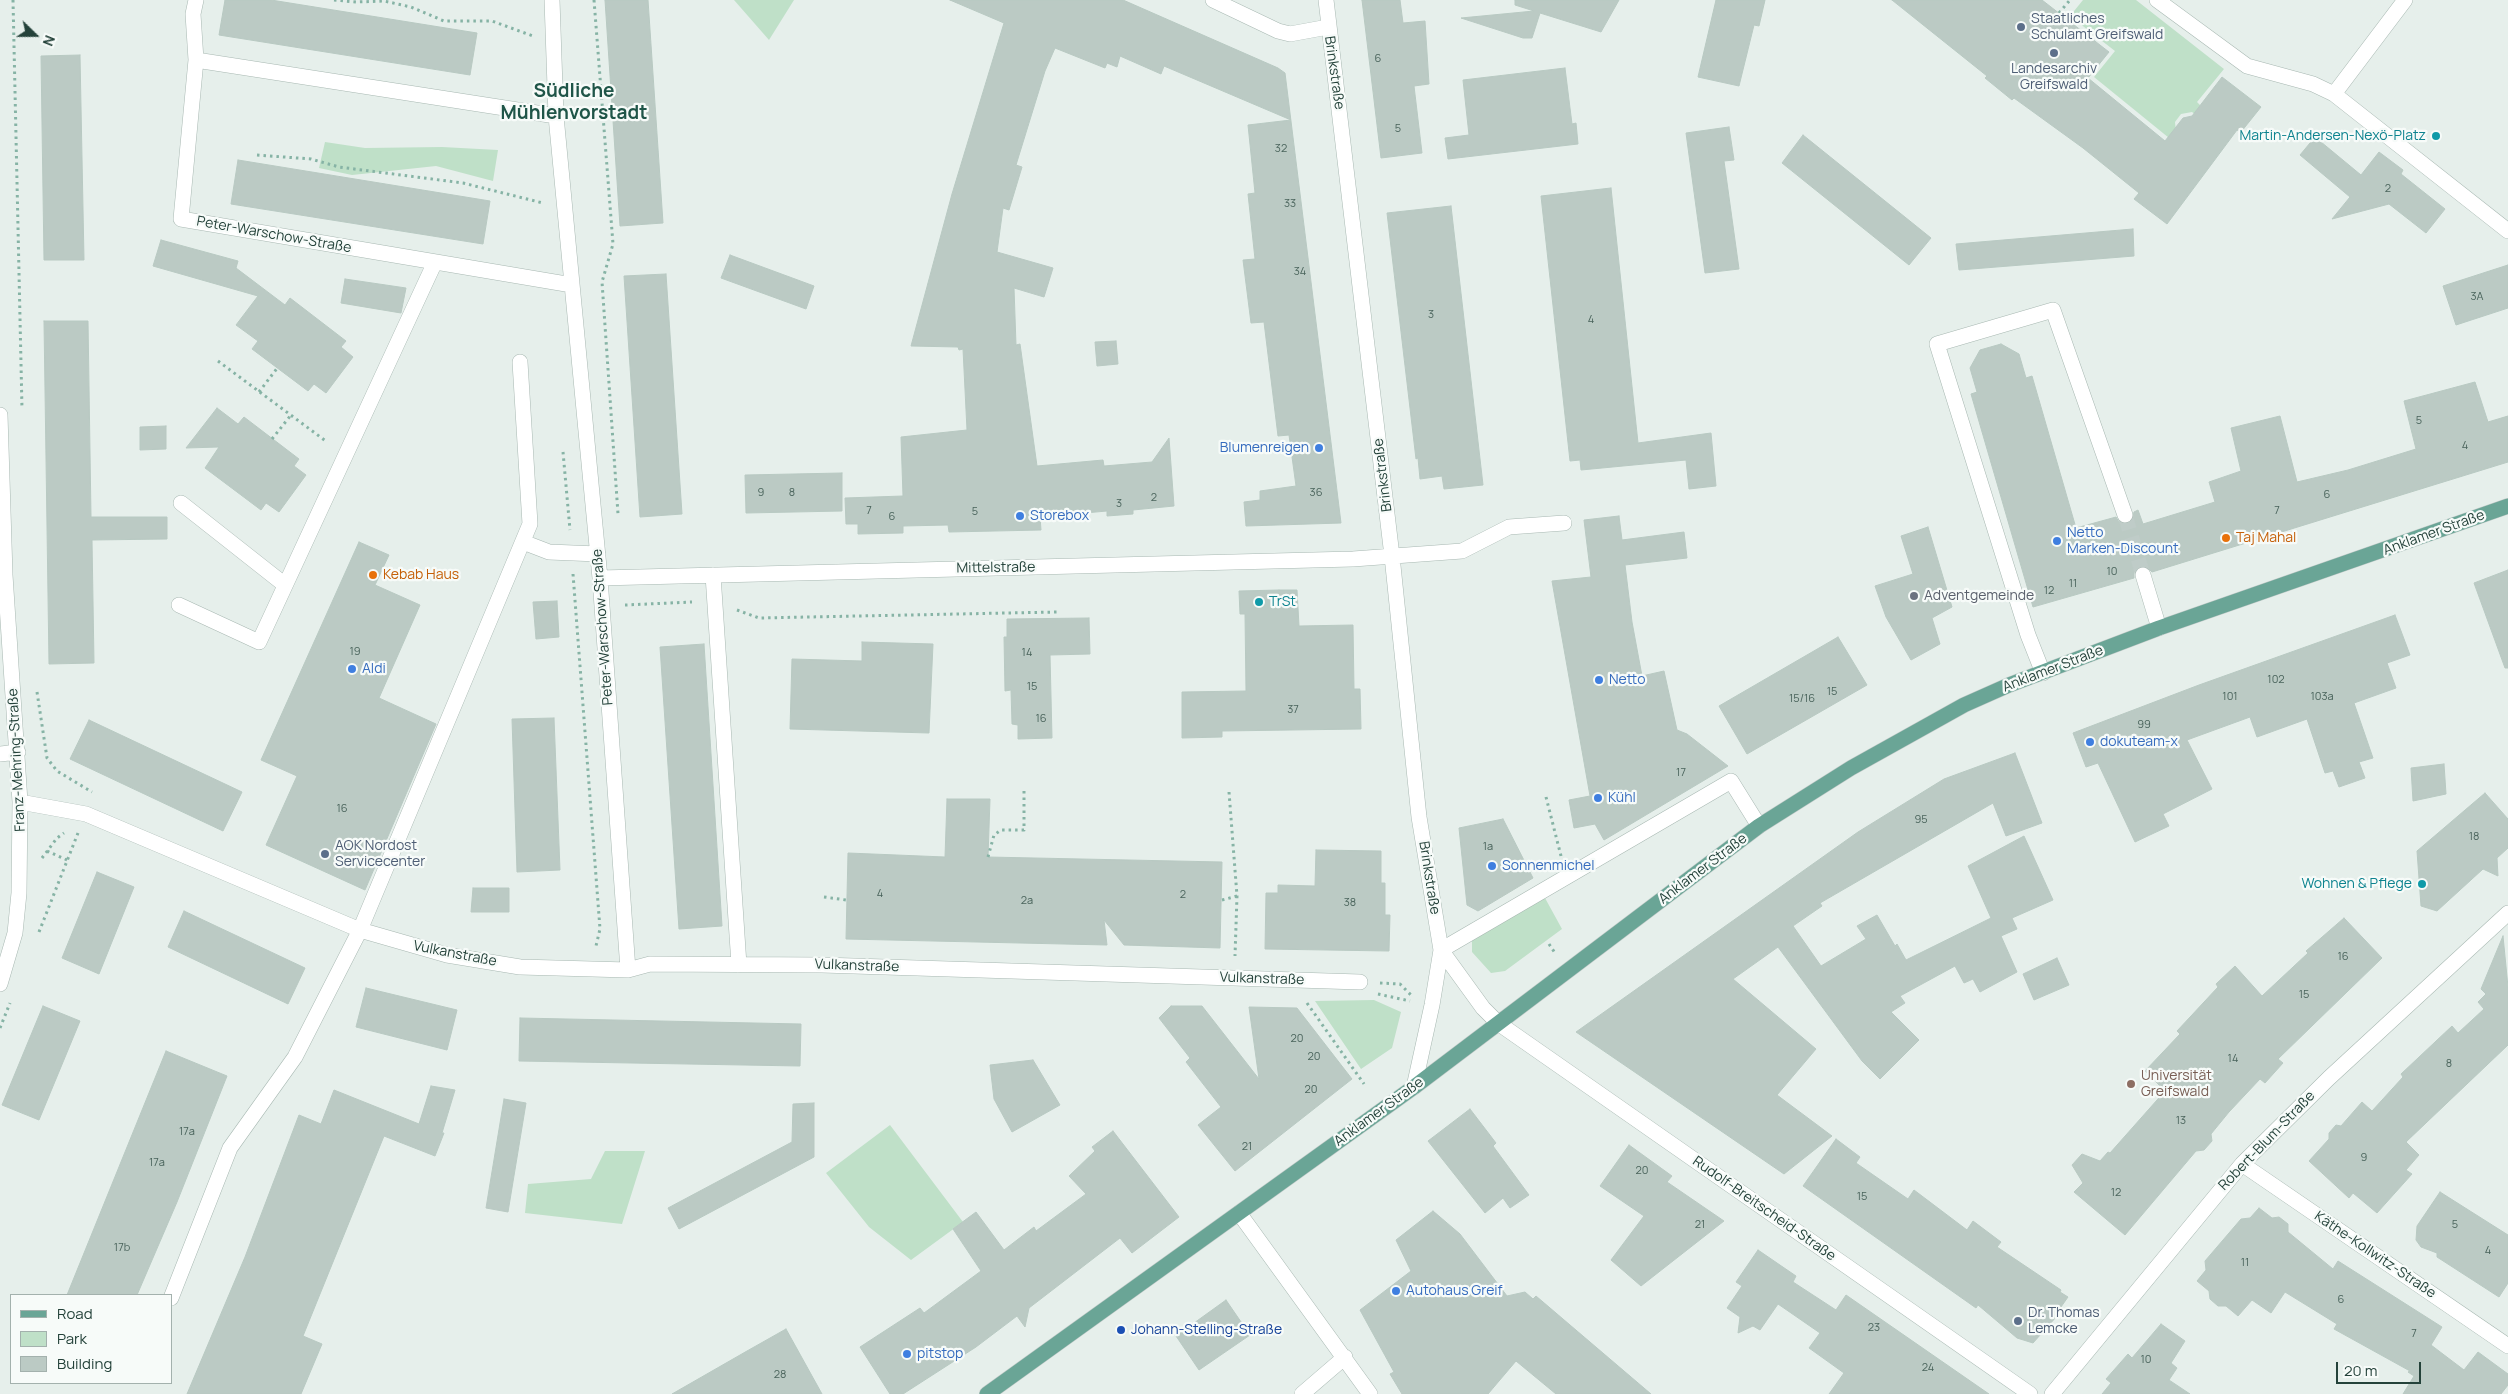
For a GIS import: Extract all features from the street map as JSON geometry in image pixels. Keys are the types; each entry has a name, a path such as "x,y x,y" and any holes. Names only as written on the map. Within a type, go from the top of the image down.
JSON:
{"main road":[{"name":"Anklamer Straße","path":"986,1394 1414,1087 1759,826 1851,768 1964,704 2159,628 2508,506"}],"street":[{"name":"Peter-Warschow-Straße","path":"196,0 193,14 196,60 181,219 572,285"},
{"name":"Peter-Warschow-Straße","path":"552,0 556,116 598,554 628,970"},
{"path":"1212,0 1278,31 1290,34 1328,27"},
{"name":"Brinkstraße","path":"1326,0 1350,185 1419,817 1441,950 1432,1005 1414,1087"},
{"path":"2157,0 2247,66 2313,84 2334,94 2508,231"},
{"path":"2334,94 2405,0"},
{"path":"196,60 556,116"},
{"path":"179,605 259,642 435,262"},
{"path":"2043,673 2028,635 1937,344 2053,310 2124,515"},
{"path":"172,1295 230,1148 295,1057 360,930 530,524 520,362"},
{"name":"Franz-Mehring-Straße","path":"0,415 5,575 20,802 19,893 15,933 0,984"},
{"path":"181,503 286,585"},
{"name":"Mittelstraße","path":"600,578 1354,559 1462,551 1509,527 1564,523"},
{"path":"523,542 549,552 598,554"},
{"path":"713,575 739,964"},
{"path":"2143,575 2159,628"},
{"path":"0,754 18,752"},
{"path":"1441,950 1731,781 1759,826"},
{"name":"Vulkanstraße","path":"20,802 86,814 360,930 446,955 520,967 628,970 650,964 822,965 1360,982"},
{"name":"Robert-Blum-Straße","path":"2052,1394 2242,1164 2328,1078 2508,913"},
{"name":"Brinkstraße","path":"1441,950 1482,1008 1498,1023"},
{"name":"Rudolf-Breitscheid-Straße","path":"1498,1023 2030,1394"},
{"name":"Käthe-Kollwitz-Straße","path":"2242,1164 2508,1346"},
{"path":"1239,1213 1370,1394"},
{"path":"1302,1394 1345,1357"}],"path":[{"path":"13,0 22,415"},
{"path":"334,0 356,2 384,1 411,7 444,21 492,21 533,36"},
{"path":"594,0 613,244 602,282 619,518"},
{"path":"2059,13 2070,0"},
{"path":"257,155 311,159 339,167 463,183 544,203"},
{"path":"218,361 345,456"},
{"path":"259,392 278,367"},
{"path":"272,439 290,415"},
{"path":"623,577 626,615"},
{"path":"625,605 714,601 759,618 1057,612"},
{"path":"36,687 47,758 57,771 92,791 86,814"},
{"path":"988,857 994,834 1001,830 1024,830 1024,789"},
{"path":"1229,792 1237,896 1234,978"},
{"path":"1546,797 1566,876"},
{"path":"35,940 80,828 73,830"},
{"path":"41,860 57,838 66,832"},
{"path":"48,851 67,860"},
{"path":"824,896 846,900"},
{"path":"1222,900 1237,896"},
{"path":"39,931 40,913"},
{"path":"1360,982 1400,984 1418,1003"},
{"path":"0,1028 10,1002"},
{"path":"1307,1002 1364,1084"}],"green space":[{"path":"734,0 794,0 769,40"},
{"path":"2083,0 2136,0 2224,69 2197,102 2202,107 2196,115 2192,112 2181,114 2175,122 2174,142 2094,77 2115,51 2070,16"},
{"path":"325,142 365,148 442,147 498,150 493,181 436,166 352,175 319,168"},
{"path":"1545,898 1562,929 1505,971 1491,973 1472,952 1472,939"},
{"path":"1374,1000 1401,1012 1392,1048 1361,1069 1315,1001"},
{"path":"890,1125 963,1222 911,1260 869,1227 826,1173"},
{"path":"605,1151 645,1151 622,1224 525,1213 528,1184 591,1179"}],"building":[{"path":"225,0 271,0 477,33 470,75 219,35"},
{"path":"605,0 648,0 663,223 620,226"},
{"path":"950,0 1123,0 1278,68 1285,73 1291,120 1164,66 1161,74 1120,56 1117,67 1107,63 1105,68 1055,48 1045,71 1016,165 1022,167 1009,210 1003,208 997,252 1053,268 1044,297 1014,288 1016,345 1020,344 1037,466 1103,460 1104,466 1152,462 1169,438 1174,506 1133,510 1133,514 1107,516 1107,511 1040,517 1041,530 949,532 948,525 903,526 903,533 858,534 858,524 846,524 845,498 903,496 901,437 967,430 963,349 959,350 958,347 911,346 952,194 1004,23"},
{"path":"1362,0 1400,0 1403,23 1425,21 1429,84 1414,86 1422,153 1381,158"},
{"path":"1515,0 1619,0 1601,32 1540,13 1532,38 1523,38 1461,18 1534,11 1515,5"},
{"path":"1716,0 1765,0 1759,26 1754,25 1739,86 1698,77"},
{"path":"1892,0 2042,0 2109,52 2088,78 2165,141 2183,118 2192,116 2222,77 2261,107 2241,132 2237,130 2167,224 2134,199 2139,193 2083,148 2014,98 2012,100 1985,78 1987,76"},
{"path":"80,55 84,260 44,260 41,56"},
{"path":"1565,68 1572,124 1576,123 1578,144 1448,159 1445,138 1469,135 1463,80"},
{"path":"1291,120 1341,523 1246,526 1244,502 1260,500 1260,491 1296,486 1289,435 1278,436 1264,322 1251,323 1243,260 1255,259 1248,194 1255,193 1248,125"},
{"path":"1729,127 1734,160 1724,161 1739,269 1705,273 1686,133"},
{"path":"1803,135 1931,238 1909,265 1782,163"},
{"path":"2315,137 2361,175 2379,152 2403,170 2401,174 2445,209 2426,233 2389,204 2332,219 2350,197 2300,155"},
{"path":"238,160 490,201 483,244 231,204"},
{"path":"1611,188 1638,443 1711,433 1716,486 1689,489 1686,460 1581,470 1580,460 1570,461 1541,196"},
{"path":"1451,206 1483,485 1444,489 1442,476 1420,479 1418,458 1416,459 1387,213"},
{"path":"2133,229 2134,256 1959,270 1956,244"},
{"path":"161,240 238,261 236,268 285,305 290,298 346,341 341,347 353,357 326,393 314,384 308,391 252,349 258,341 236,325 258,296 153,266"},
{"path":"730,255 814,286 806,309 721,278"},
{"path":"2508,265 2508,308 2456,325 2443,286"},
{"path":"666,274 682,514 640,517 624,276"},
{"path":"345,279 406,288 401,313 341,303"},
{"path":"44,321 88,321 91,517 167,517 167,539 92,540 94,663 49,664"},
{"path":"1116,341 1118,364 1097,366 1095,342"},
{"path":"2001,344 2019,354 2026,378 2032,376 2076,528 2116,517 2119,522 2128,524 2132,521 2134,512 2138,510 2143,524 2215,502 2209,482 2241,471 2231,428 2280,416 2297,482 2348,470 2416,449 2404,401 2475,382 2488,422 2508,416 2508,462 2152,572 2146,566 2140,566 2134,572 2134,578 2033,607 1971,394 1977,392 1970,368 1980,350"},
{"path":"217,408 238,424 244,417 299,459 294,466 306,475 279,512 266,503 261,510 205,468 219,447 186,448"},
{"path":"166,426 166,449 140,450 140,427"},
{"path":"842,473 842,511 746,513 745,475"},
{"path":"1619,516 1622,540 1684,532 1687,558 1625,565 1632,622 1642,676 1664,671 1677,730 1687,734 1728,766 1604,840 1595,824 1574,828 1569,800 1590,796 1552,581 1591,577 1584,520"},
{"name":"Adventgemeinde","path":"1928,527 1952,607 1932,618 1940,644 1911,660 1886,617 1875,586 1913,574 1901,536"},
{"path":"359,542 389,555 375,585 420,605 379,698 436,724 365,890 266,845 297,776 261,760"},
{"path":"2508,570 2508,668 2505,668 2474,583"},
{"path":"1297,590 1299,626 1353,625 1354,689 1360,689 1361,729 1222,731 1222,737 1182,738 1182,692 1246,691 1245,614 1240,614 1239,591"},
{"path":"557,601 559,637 536,639 533,602"},
{"path":"2395,615 2410,655 2387,663 2396,688 2354,703 2373,758 2359,762 2365,778 2339,787 2333,771 2325,773 2307,719 2257,737 2250,717 2187,740 2212,789 2163,814 2169,826 2135,842 2098,763 2086,767 2073,733 2199,685"},
{"path":"1089,618 1090,654 1050,655 1052,738 1018,739 1018,725 1012,724 1011,690 1005,691 1004,637 1007,637 1007,619"},
{"path":"1838,637 1867,685 1747,754 1719,706"},
{"path":"862,642 933,644 929,733 790,729 792,659 862,661"},
{"path":"704,644 722,926 679,929 660,647"},
{"path":"554,718 560,870 517,872 512,719"},
{"path":"89,720 242,792 223,831 70,759"},
{"path":"2015,753 2042,823 2006,836 1993,803 1820,903 1822,906 1793,926 1821,966 1866,939 1857,926 1877,915 1895,946 1897,944 1906,960 1991,918 1968,866 2024,836 2053,900 2012,918 2017,929 2001,936 2017,972 1980,992 1973,979 1964,983 1955,966 1900,996 1905,1003 1891,1012 1919,1040 1880,1079 1862,1061 1778,947 1733,979 1816,1049 1777,1095 1832,1136 1784,1174 1576,1032 1858,832 1944,779"},
{"path":"2444,764 2446,794 2413,801 2411,768"},
{"path":"2485,793 2508,819 2508,848 2497,858 2498,876 2483,869 2437,911 2421,906 2417,851"},
{"path":"947,799 990,799 988,857 1222,862 1220,948 1124,945 1104,920 1107,945 846,939 848,853 945,857"},
{"path":"1503,819 1533,878 1478,911 1467,905 1459,828"},
{"path":"1316,850 1381,851 1381,883 1385,883 1385,915 1390,915 1389,951 1265,949 1266,893 1278,893 1278,885 1315,886"},
{"path":"97,872 134,887 99,974 62,958"},
{"path":"473,888 509,888 509,912 471,912"},
{"path":"184,911 305,968 288,1004 168,947"},
{"path":"2344,918 2382,958 2278,1059 2283,1063 2265,1083 2260,1079 2229,1112 2211,1134 2212,1141 2204,1150 2196,1151 2125,1235 2074,1192 2083,1183 2072,1165 2082,1154 2100,1161 2108,1152 2110,1153 2165,1091 2145,1071 2180,1034 2177,1031 2218,987 2216,984 2235,966 2262,996 2308,953 2306,951"},
{"path":"2503,936 2508,987 2508,1045 2406,1142 2419,1155 2406,1170 2412,1174 2377,1213 2353,1193 2349,1198 2309,1161 2329,1139 2329,1133 2336,1125 2341,1126 2362,1102 2372,1111 2403,1077 2401,1074 2452,1026 2458,1033 2484,1009 2478,1002 2486,994 2481,989"},
{"path":"2057,958 2069,985 2034,1000 2023,974"},
{"path":"366,988 457,1010 447,1050 356,1027"},
{"path":"43,1006 80,1021 39,1120 2,1105"},
{"path":"1171,1006 1202,1006 1259,1079 1249,1007 1297,1008 1352,1079 1235,1171 1198,1125 1221,1107 1186,1062 1190,1058 1159,1018"},
{"path":"520,1018 801,1024 800,1066 519,1061"},
{"path":"166,1051 227,1076 177,1202 137,1294 67,1294"},
{"path":"1033,1060 1060,1105 1012,1132 994,1099 990,1065"},
{"path":"431,1086 455,1090 442,1133 444,1133 435,1156 384,1136 303,1336 322,1344 301,1394 187,1394 245,1257 299,1115 321,1124 334,1090 419,1124"},
{"path":"504,1099 526,1103 508,1212 486,1208"},
{"path":"814,1103 814,1157 679,1229 668,1208 792,1142 793,1104"},
{"path":"1470,1109 1496,1143 1493,1146 1529,1195 1510,1208 1503,1198 1485,1213 1428,1141"},
{"path":"1113,1131 1179,1217 1132,1253 1120,1238 1029,1308 1025,1327 1017,1316 976,1347 903,1394 890,1394 860,1347 920,1308 924,1313 981,1271 953,1229 976,1212 1004,1250 1034,1227 1036,1231 1086,1194 1069,1176 1095,1151 1092,1147"},
{"path":"1836,1139 1860,1157 1856,1163 1908,1199 1914,1190 1967,1230 1973,1221 2001,1242 1997,1247 2061,1290 2060,1292 2068,1297 2056,1314 2057,1316 2033,1343 2017,1338 1978,1305 1976,1308 1803,1186"},
{"path":"1629,1145 1672,1176 1667,1182 1724,1221 1641,1286 1611,1260 1644,1216 1600,1186"},
{"path":"2440,1192 2508,1235 2508,1283 2499,1297 2437,1257 2437,1253 2421,1247 2416,1240 2417,1226"},
{"path":"2259,1208 2272,1218 2279,1217 2288,1224 2288,1232 2333,1269 2338,1261 2442,1327 2431,1345 2464,1370 2478,1352 2508,1374 2508,1385 2501,1394 2403,1394 2414,1376 2408,1372 2410,1371 2334,1329 2337,1324 2285,1292 2271,1313 2252,1300 2238,1316 2226,1306 2218,1306 2210,1299 2209,1291 2197,1281 2206,1270 2205,1261 2241,1219 2250,1218"},
{"path":"1433,1211 1460,1234 1507,1296 1525,1292 1533,1299 1536,1296 1651,1394 1556,1394 1516,1361 1488,1394 1402,1394 1390,1374 1394,1372 1360,1310 1411,1271 1396,1240"},
{"path":"1758,1250 1796,1276 1793,1282 1836,1310 1846,1295 1989,1394 1829,1394 1844,1373 1809,1348 1820,1333 1778,1304 1760,1330 1753,1326 1738,1333 1740,1317 1727,1308 1742,1286 1736,1282"},
{"path":"1226,1300 1250,1335 1199,1370 1176,1336"},
{"path":"2161,1324 2185,1341 2171,1363 2177,1368 2169,1380 2190,1394 2102,1394 2111,1383 2106,1379 2128,1354 2132,1358"},
{"path":"786,1329 822,1394 672,1394 747,1351"}],"tunnel":[{"path":"2125,515 2143,575"}],"place":[{"name":"Staatliches Schulamt Greifswald","path":"2021,27"},
{"name":"Landesarchiv Greifswald","path":"2054,53"},
{"name":"Martin-Andersen-Nexö-Platz","path":"2436,136"},
{"name":"Blumenreigen","path":"1319,448"},
{"name":"Storebox","path":"1020,516"},
{"name":"Taj Mahal","path":"2226,538"},
{"name":"Netto Marken-Discount","path":"2057,541"},
{"name":"Kebab Haus","path":"373,575"},
{"name":"Adventgemeinde","path":"1914,596"},
{"name":"TrSt","path":"1259,602"},
{"name":"Aldi","path":"352,669"},
{"name":"Netto","path":"1599,680"},
{"name":"dokuteam-x","path":"2090,742"},
{"name":"Kühl","path":"1598,798"},
{"name":"AOK Nordost Servicecenter","path":"325,854"},
{"name":"Sonnenmichel","path":"1492,866"},
{"name":"Wohnen & Pflege","path":"2422,884"},
{"name":"Universität Greifswald","path":"2131,1084"},
{"name":"Autohaus Greif","path":"1396,1291"},
{"name":"Dr. Thomas Lemcke","path":"2018,1321"},
{"name":"Johann-Stelling-Straße","path":"1121,1330"},
{"name":"pitstop","path":"907,1354"}],"district":[{"name":"Südliche Mühlenvorstadt","path":"574,103"}]}
